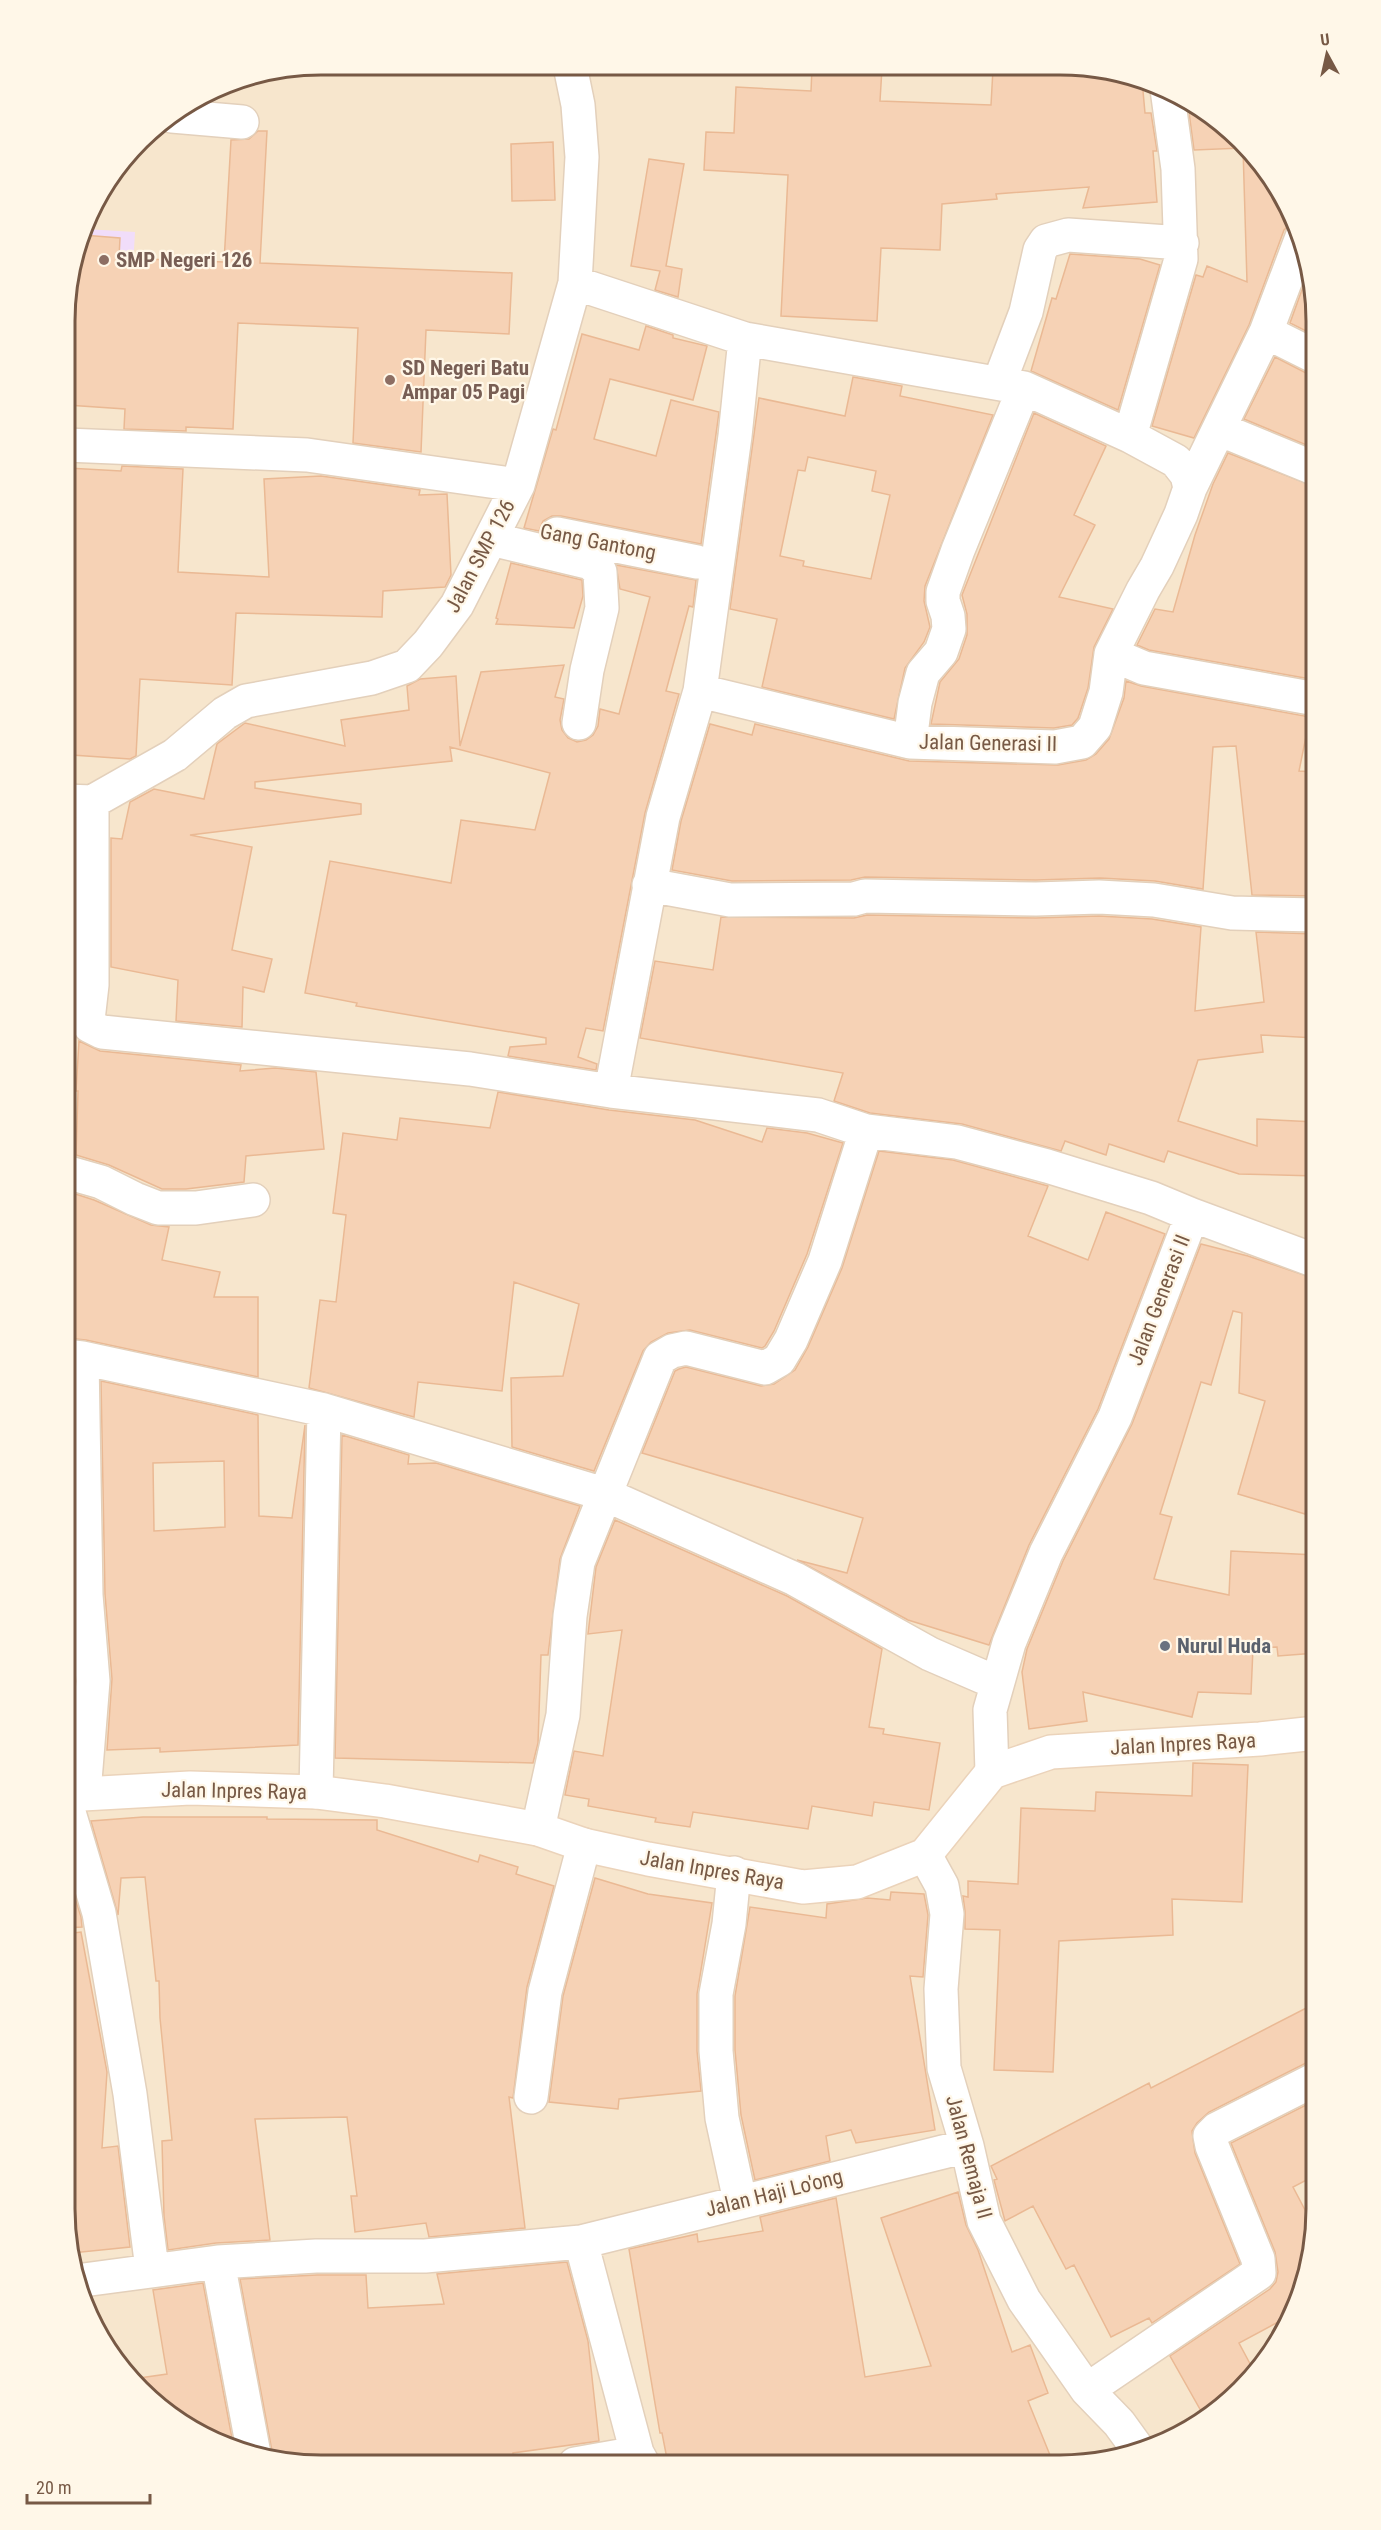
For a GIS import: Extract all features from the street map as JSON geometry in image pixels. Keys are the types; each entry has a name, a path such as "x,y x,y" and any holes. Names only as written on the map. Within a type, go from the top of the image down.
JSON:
{"street":[{"name":"Jalan SMP 126","path":"79,801 175,755 225,713 246,701 372,678 407,666 428,644 457,605 518,485 574,283 582,158 578,105 572,75"},
{"path":"1130,436 1181,259 1175,104"},
{"path":"183,117 242,122"},
{"path":"910,742 915,703 923,673 941,652 949,629 943,592 962,540 1011,385 1040,250 1047,241 1068,235 1182,243"},
{"name":"Jalan Generasi II","path":"700,691 910,742 1055,747 1082,742 1095,728 1106,692 1111,654 1170,539 1190,488 1266,333 1296,252"},
{"path":"574,283 745,339 1011,385 1130,436 1180,465 1187,475 1190,488"},
{"path":"1266,333 1306,352"},
{"path":"611,1091 663,817 700,691 735,436 745,339"},
{"path":"1219,429 1306,465"},
{"path":"75,445 307,455 518,485"},
{"path":"495,531 591,563 600,572 602,608 587,670 579,723"},
{"name":"Gang Gantong","path":"495,531 697,562"},
{"path":"1111,654 1144,668 1306,697"},
{"name":"Jalan Generasi II","path":"79,801 92,985 87,1020 90,1026 102,1032 470,1069 611,1091 818,1116 866,1131 957,1142 1151,1198 1192,1215 1115,1417 1046,1553 1009,1643 990,1710 992,1772"},
{"path":"649,885 730,900 854,899 865,896 1036,899 1099,897 1154,900 1232,912 1306,915"},
{"path":"538,1829 562,1715 570,1616 578,1562 660,1358 672,1351 686,1348 765,1368 779,1360 791,1340 825,1261 866,1131"},
{"path":"75,1175 101,1182 158,1208 196,1208 253,1200"},
{"path":"1192,1215 1306,1257"},
{"path":"75,1357 324,1410 604,1494 795,1579 930,1654 997,1683"},
{"path":"75,1377 86,1595 93,1681 75,1775"},
{"path":"316,1792 324,1410"},
{"name":"Jalan Inpres Raya","path":"75,1796 190,1788 316,1792 385,1801 538,1829 584,1845 803,1887 857,1882 925,1855 992,1772 1051,1752 1306,1734"},
{"path":"75,1813 99,1913 130,2094 152,2269"},
{"path":"531,2097 545,1992 584,1845"},
{"name":"Jalan Remaja II","path":"925,1855 942,1886 947,1914 941,1989 944,2068 967,2146 984,2221 1024,2300 1087,2390 1119,2422 1134,2444"},
{"path":"735,1873 729,1924 716,1994 716,2051 722,2118 740,2201"},
{"path":"1087,2390 1259,2273 1258,2259 1210,2136 1217,2129 1306,2084"},
{"name":"Jalan Haji Lo'ong","path":"85,2280 218,2262 316,2256 425,2256 580,2242 967,2146"},
{"path":"580,2242 639,2455"},
{"path":"218,2262 253,2446"}],"shaded area":[{"path":"1060,75 1092,77 1124,83 1169,100 1210,126 1234,147 1265,184 1281,212 1293,242 1304,289 1306,321 1306,2209 1304,2241 1298,2273 1281,2318 1255,2359 1234,2383 1197,2414 1169,2430 1139,2442 1092,2453 1060,2455 321,2455 289,2453 257,2447 212,2430 171,2404 147,2383 116,2346 100,2318 88,2288 77,2241 75,2209 75,321 77,289 83,257 100,212 116,184 147,147 184,116 212,100 257,83 305,76"},
{"name":"SMP Negeri 126","path":"93,229 135,232 131,301 77,297 83,257"}],"building":[{"path":"812,75 882,75 880,101 991,105 993,75 1060,75 1092,77 1124,83 1143,90 1145,113 1151,113 1157,151 1153,151 1157,202 1083,208 1089,187 996,194 997,199 942,204 940,250 881,248 877,321 781,316 788,175 704,170 706,132 734,133 736,87 811,91"},
{"path":"1189,112 1210,126 1235,148 1194,150"},
{"name":"SD Negeri Batu Ampar 05 Pagi","path":"258,131 267,131 260,263 512,273 509,334 426,330 421,452 353,443 358,328 238,323 233,429 186,427 186,431 124,429 125,409 75,406 77,289 83,257 91,236 120,238 119,258 224,262 231,140 249,139"},
{"path":"553,142 555,200 512,201 511,144"},
{"path":"1243,157 1265,184 1287,227 1284,230 1249,325 1194,438 1152,426 1196,275 1203,277 1207,266 1247,282"},
{"path":"649,159 684,164 666,266 682,269 678,297 655,290 660,271 631,266"},
{"path":"1070,254 1140,259 1160,265 1118,410 1031,371 1052,298 1056,299"},
{"path":"1303,286 1306,331 1290,323"},
{"path":"646,326 673,335 673,338 707,346 693,400 610,379 594,439 656,456 671,400 719,412 701,544 561,516 552,516 543,521 539,531 524,528 553,429 556,430 582,334 639,350"},
{"path":"1275,357 1306,373 1306,445 1244,419"},
{"path":"853,377 902,386 900,396 993,415 925,586 924,601 930,627 924,642 905,668 894,719 762,687 777,619 730,609 759,398 845,416","holes":["808,457 876,471 872,491 890,495 871,579 803,566 804,561 780,556 798,470 805,471"]},
{"path":"1034,413 1106,446 1074,515 1095,525 1059,597 1113,609 1094,647 1088,688 1078,718 1072,725 1054,728 931,724 940,682 959,659 967,635 967,614 962,595"},
{"path":"1228,453 1306,483 1306,678 1149,650 1137,645 1155,609 1173,612 1195,535 1213,484"},
{"path":"122,466 183,469 178,572 269,577 264,479 321,476 420,490 419,495 447,494 451,575 445,587 383,591 382,617 236,613 232,685 140,679 136,756 130,759 75,755 75,468 121,471"},
{"path":"511,563 582,580 583,596 574,628 496,624"},
{"path":"616,565 696,580 693,607 689,606 666,691 679,694 645,813 603,1031 586,1028 578,1057 597,1064 596,1070 508,1056 510,1047 546,1044 546,1038 356,1006 357,1003 305,993 330,861 451,883 461,820 535,830 550,773 450,747 452,761 255,782 255,788 361,804 361,814 190,835 252,847 232,950 272,959 264,992 243,987 242,1027 176,1021 178,980 111,967 111,838 122,839 130,802 154,789 204,799 217,744 245,723 345,746 341,720 409,710 407,686 420,679 456,676 460,746 481,672 564,665 555,697 564,699 560,720 562,730 568,738 577,742 593,735 598,726 600,709 619,714 650,597 620,589"},
{"path":"1126,681 1141,686 1306,716 1306,737 1299,771 1306,771 1306,896 1252,895 1236,746 1213,747 1203,889 1155,881 1100,878 1036,880 865,877 851,880 732,881 672,870 681,821 710,724 752,735 755,724 909,761 1058,765 1086,760 1096,754 1109,739 1124,698"},
{"path":"867,915 1036,918 1099,916 1152,919 1201,927 1195,1011 1264,1002 1256,932 1306,934 1306,1037 1261,1035 1263,1052 1198,1060 1178,1121 1257,1146 1257,1119 1306,1121 1306,1176 1239,1174 1168,1151 1164,1162 1109,1144 1106,1155 1065,1141 1061,1151 962,1124 870,1113 834,1101 843,1073 640,1038 655,961 713,970 721,917 854,918"},
{"path":"79,1041 100,1051 241,1065 240,1071 275,1068 316,1072 324,1149 246,1156 244,1182 186,1189 162,1189 109,1165 76,1155"},
{"path":"498,1092 609,1110 695,1120 762,1142 767,1128 807,1133 843,1143 807,1254 774,1331 765,1346 762,1348 690,1330 668,1333 651,1342 643,1351 594,1471 512,1447 511,1378 563,1376 579,1304 514,1282 502,1391 418,1382 414,1417 309,1388 320,1300 336,1302 346,1215 333,1213 343,1133 397,1140 400,1118 490,1128"},
{"path":"879,1151 953,1160 1048,1186 1028,1236 1088,1260 1106,1212 1165,1234 1098,1409 1029,1545 989,1645 908,1620 797,1560 847,1573 863,1518 642,1453 675,1371 686,1367 761,1386 774,1384 795,1370 808,1347 842,1268"},
{"path":"75,1194 151,1225 169,1227 162,1260 220,1272 214,1297 258,1297 258,1377 75,1339"},
{"path":"1201,1244 1248,1256 1306,1276 1305,1514 1238,1494 1265,1401 1239,1393 1242,1313 1233,1311 1211,1385 1201,1382 1160,1514 1172,1517 1154,1579 1229,1595 1231,1551 1306,1555 1306,1654 1278,1656 1277,1647 1253,1648 1251,1694 1198,1692 1192,1717 1083,1692 1087,1721 1029,1729 1022,1672 1027,1649 1063,1561 1132,1424"},
{"path":"101,1381 258,1415 259,1516 292,1518 305,1425 298,1745 160,1752 160,1748 107,1750 112,1679 105,1594","holes":["224,1461 225,1527 154,1531 153,1463"]},
{"path":"342,1435 409,1455 408,1464 436,1463 580,1506 560,1559 548,1655 541,1655 538,1743 533,1763 335,1758"},
{"path":"615,1520 787,1596 882,1649 869,1727 884,1729 883,1734 940,1743 929,1810 874,1802 872,1816 812,1806 808,1829 693,1812 690,1827 655,1822 656,1818 588,1806 589,1799 565,1795 574,1751 603,1756 622,1630 588,1634 596,1567"},
{"path":"1193,1763 1248,1765 1242,1902 1172,1899 1173,1935 1059,1941 1053,2072 994,2070 1000,1930 965,1929 963,1896 968,1897 968,1881 1018,1884 1021,1808 1095,1811 1096,1792 1192,1796"},
{"path":"143,1817 377,1820 377,1830 478,1862 480,1855 518,1867 516,1874 554,1886 527,1987 513,2098 509,2097 525,2228 429,2237 426,2223 355,2232 351,2196 357,2196 347,2117 255,2119 270,2240 216,2243 168,2250 164,2216 162,2141 172,2140 160,2018 159,1981 156,1981 145,1877 121,1878 118,1915 91,1821"},
{"path":"595,1878 648,1894 712,1903 697,1994 697,2051 701,2091 619,2099 618,2109 549,2102 563,1996"},
{"path":"891,1892 924,1894 928,1915 923,1977 910,1976 935,2130 856,2143 851,2130 826,2136 830,2161 755,2180 741,2115 735,2050 735,1996 750,1907 826,1918 827,1904 867,1898 890,1900"},
{"path":"75,1898 81,1917 82,1927 75,1927"},
{"path":"81,1932 107,2072 102,2148 118,2146 130,2247 79,2252 75,2209 75,1933"},
{"path":"1306,2008 1306,2063 1209,2112 1192,2131 1195,2153 1240,2264 1152,2323 1149,2318 1111,2337 1074,2265 1066,2269 1033,2206 1005,2221 994,2180 997,2179 991,2166 1149,2083 1151,2088"},
{"path":"1306,2105 1306,2180 1293,2187 1306,2212 1304,2241 1293,2288 1279,2322 1239,2343 1250,2364 1234,2383 1201,2411 1170,2356 1270,2289 1276,2282 1278,2272 1275,2252 1231,2143"},
{"path":"958,2192 966,2225 978,2250 1012,2352 1030,2345 1048,2393 1028,2401 1050,2455 666,2455 662,2433 660,2433 629,2249 697,2234 698,2242 763,2231 760,2217 836,2198 865,2377 931,2366 881,2218"},
{"path":"567,2262 588,2341 599,2441 513,2453 513,2455 321,2455 272,2450 240,2279 366,2275 368,2308 444,2304 437,2274"},
{"path":"203,2283 232,2438 184,2414 142,2378 167,2374 153,2290"}],"place":[{"name":"SMP Negeri 126","path":"104,260"},
{"name":"SD Negeri Batu Ampar 05 Pagi","path":"390,380"},
{"name":"Nurul Huda","path":"1165,1646"}]}
